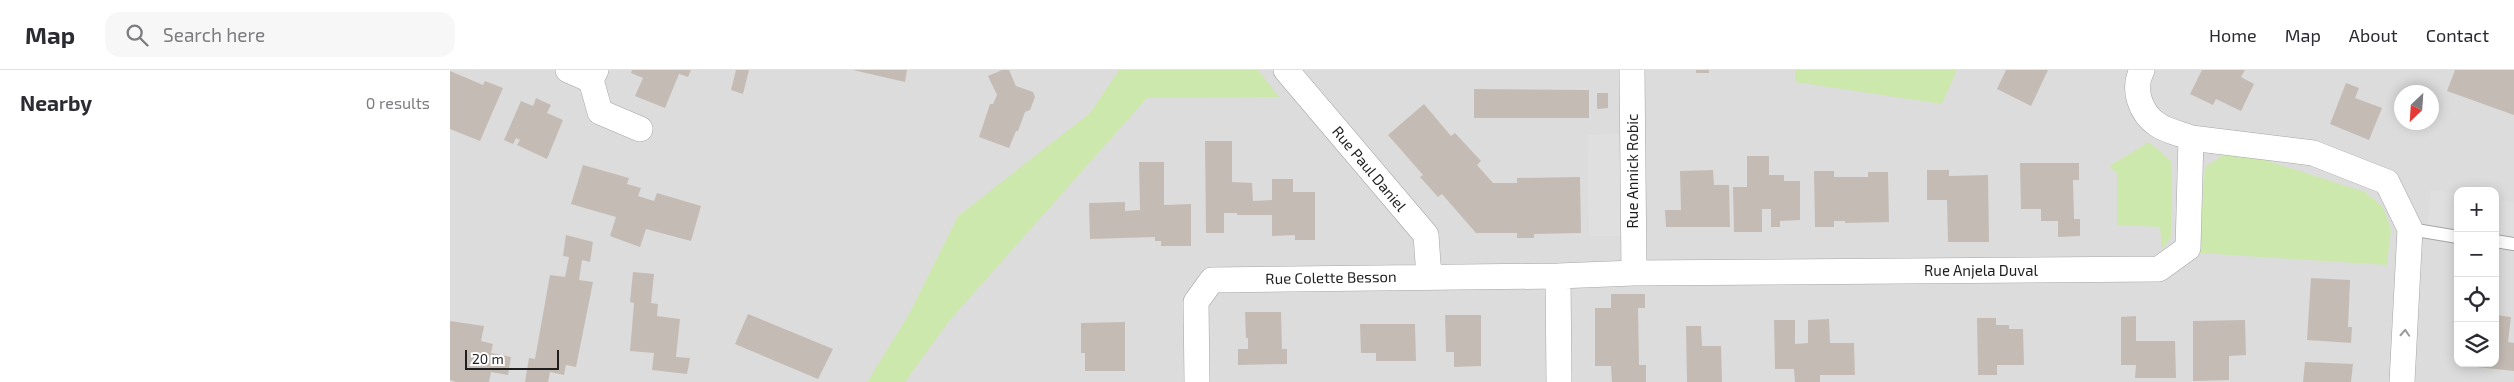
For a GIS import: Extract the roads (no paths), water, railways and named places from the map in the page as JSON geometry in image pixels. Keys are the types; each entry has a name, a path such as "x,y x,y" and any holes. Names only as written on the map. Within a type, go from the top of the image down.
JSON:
{"street":[{"path":"568,70 594,75 600,112 640,128"},
{"name":"Rue Paul Daniel","path":"1286,70 1426,235 1429,277"},
{"name":"Rue Annick Robic","path":"1632,70 1634,273"},
{"path":"2142,70 2137,79 2139,103 2157,125 2191,138 2313,153 2387,182 2410,229 2402,382"},
{"name":"Rue Anjela Duval","path":"1558,276 1634,273 2160,269 2188,248 2191,138"},
{"path":"1558,276 1559,382"},
{"name":"Rue Colette Besson","path":"1197,382 1196,302 1212,280 1558,276"}],"lane":[{"path":"2410,229 2454,236"},
{"path":"2499,242 2514,244"}]}
